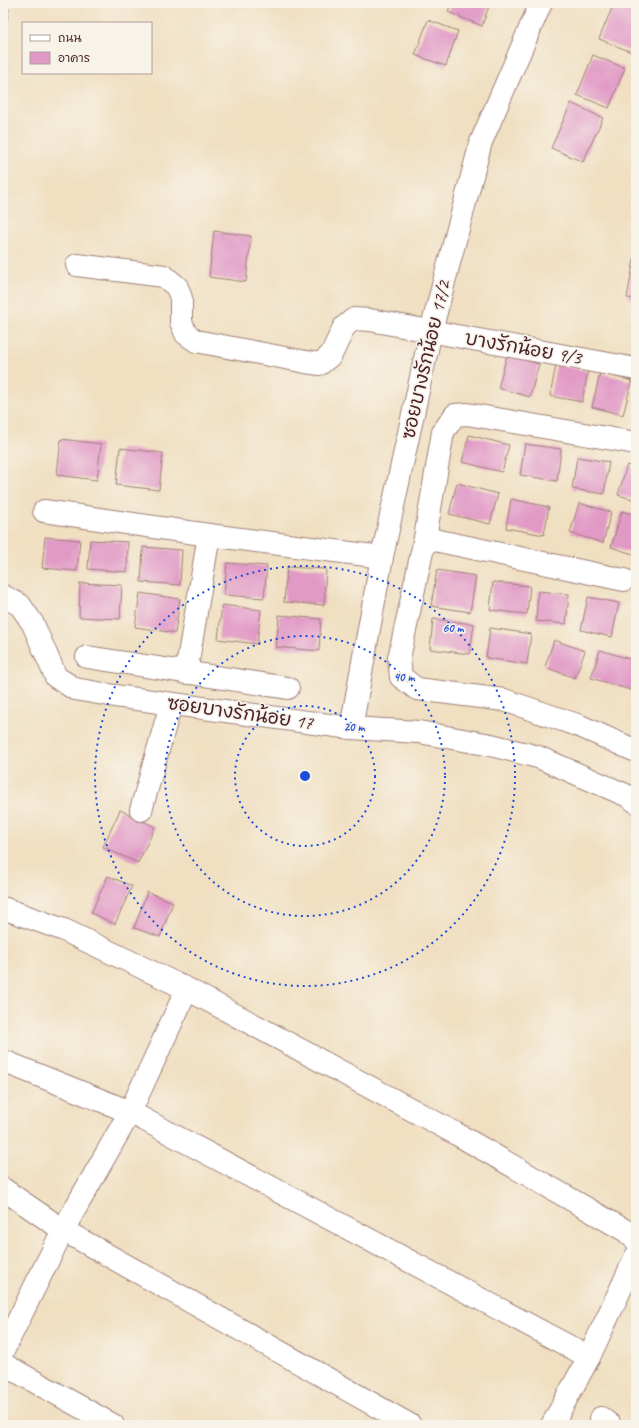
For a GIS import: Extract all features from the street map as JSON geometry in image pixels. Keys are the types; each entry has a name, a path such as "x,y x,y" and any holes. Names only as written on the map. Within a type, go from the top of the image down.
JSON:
{"street":[{"name":"ซอยบางรักน้อย 17/2","path":"351,728 382,557 430,331 481,142 541,3"},
{"name":"บางรักน้อย 9/3","path":"77,265 164,276 177,287 181,298 181,322 186,334 196,341 306,362 320,364 332,355 344,327 354,319 370,320 636,369"},
{"path":"636,443 467,414 455,415 443,432 425,538 399,658 401,677 417,689 504,700 580,726 636,751"},
{"path":"44,511 209,535 382,557"},
{"path":"186,673 209,535"},
{"path":"425,538 624,580"},
{"name":"ซอยบางรักน้อย 17","path":"3,596 20,605 33,624 56,677 75,689 171,704 351,728 419,732 491,745 538,757 628,796 636,802"},
{"path":"87,657 288,688"},
{"path":"141,810 171,704"},
{"path":"3,908 64,930 187,989 454,1133 620,1227 636,1240"},
{"path":"3,1351 63,1230 130,1112 187,989"},
{"path":"3,1061 130,1112 589,1358"},
{"path":"3,1189 63,1230 410,1425"},
{"path":"552,1425 589,1358 636,1256"},
{"path":"3,1364 113,1425"}],"building":[{"path":"451,3 490,3 482,26 448,12"},
{"path":"614,3 630,3 636,5 636,48 634,53 599,39"},
{"path":"3,7 9,9 4,35 3,35"},
{"path":"428,20 458,31 446,66 415,55"},
{"path":"593,55 625,68 609,108 577,95"},
{"path":"571,103 603,118 583,162 551,148"},
{"path":"214,231 251,236 246,282 209,277"},
{"path":"636,254 636,299 627,298"},
{"path":"507,355 539,364 530,397 498,388"},
{"path":"556,365 588,371 582,402 550,396"},
{"path":"600,373 632,381 623,415 592,407"},
{"path":"469,435 509,445 502,472 462,462"},
{"path":"61,439 101,444 97,480 57,475"},
{"path":"525,444 561,449 557,481 520,475"},
{"path":"120,448 163,453 159,490 116,485"},
{"path":"577,457 609,462 604,494 572,489"},
{"path":"627,465 636,468 636,500 618,495"},
{"path":"457,483 498,494 490,524 449,514"},
{"path":"511,499 549,507 544,535 506,528"},
{"path":"579,503 611,512 603,543 570,533"},
{"path":"622,511 636,515 636,555 611,547"},
{"path":"45,537 80,540 77,571 42,568"},
{"path":"90,540 128,542 127,572 88,569"},
{"path":"143,547 182,550 180,585 141,582"},
{"path":"227,563 267,566 264,598 224,595"},
{"path":"287,567 326,569 324,605 284,602"},
{"path":"437,570 476,576 470,612 431,606"},
{"path":"493,582 530,586 527,614 490,610"},
{"path":"80,583 122,585 120,619 79,617"},
{"path":"538,591 569,594 566,624 536,621"},
{"path":"140,593 180,599 175,633 135,627"},
{"path":"588,597 619,603 612,637 581,630"},
{"path":"222,605 261,610 257,644 218,639"},
{"path":"279,615 321,619 319,651 276,647"},
{"path":"433,619 474,624 470,654 430,649"},
{"path":"490,628 531,634 527,664 486,658"},
{"path":"554,640 585,651 575,678 545,667"},
{"path":"600,650 636,661 636,675 631,690 591,678"},
{"path":"120,810 155,827 138,863 103,847"},
{"path":"108,876 132,886 115,924 91,913"},
{"path":"147,892 173,902 160,937 134,928"}]}
